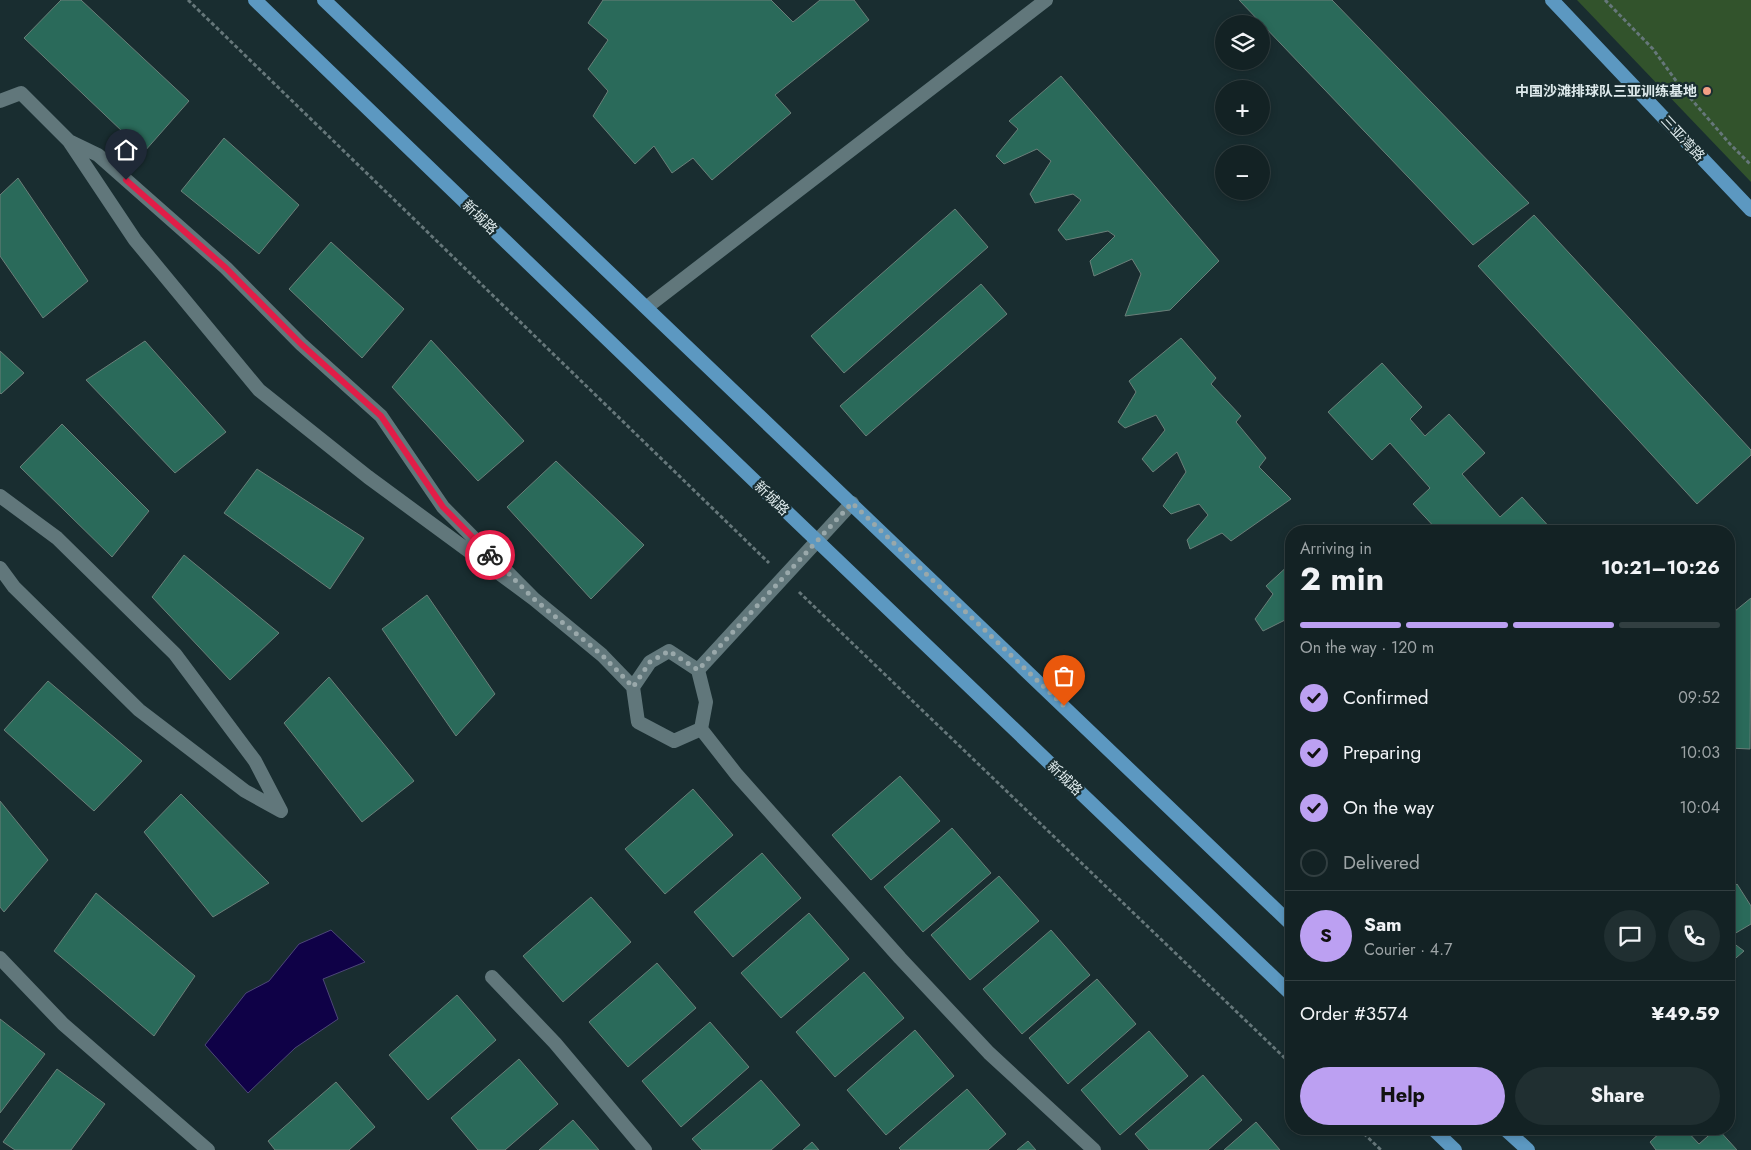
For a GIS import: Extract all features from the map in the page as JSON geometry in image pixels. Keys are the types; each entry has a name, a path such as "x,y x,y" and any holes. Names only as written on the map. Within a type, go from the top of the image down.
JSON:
{"main road":[{"name":"新城路","path":"255,0 1285,988"},
{"path":"324,0 1285,918"},
{"name":"三亚湾路","path":"1552,0 1751,210"},
{"path":"1439,1135 1455,1150"},
{"path":"1512,1135 1528,1150"}],"street":[{"path":"647,307 1046,0"},
{"path":"0,101 21,93 69,141 135,240 259,390 368,477 534,599 602,655 633,687 638,722 674,741 701,729"},
{"path":"69,141 98,155 226,268 301,344 381,416 443,507 534,599"},
{"path":"0,496 57,538 175,654 256,761 281,811 246,791 140,710 14,587 0,568"},
{"path":"698,670 852,503"},
{"path":"633,687 650,662 669,651 698,670 706,702 701,729 737,775 900,958 989,1053 1094,1150"},
{"path":"0,958 63,1024 208,1150"},
{"path":"492,977 555,1043 645,1150"}],"path":[{"path":"188,0 783,577 1285,1058"},
{"path":"1605,0 1653,49 1679,85 1730,144 1751,165"},
{"path":"1365,1135 1381,1150"}],"green space":[{"name":"中国沙滩排球队三亚训练基地","path":"1577,0 1751,0 1751,182"}],"shaded area":[{"path":"331,930 365,962 323,979 338,1019 295,1048 248,1093 205,1045 246,993 269,981 299,944"}],"building":[{"path":"61,0 81,0 189,101 144,152 24,38"},
{"path":"603,0 771,0 793,22 820,0 854,0 869,20 775,95 791,113 712,180 693,158 672,173 654,146 635,164 593,116 608,91 588,69 608,40 588,23"},
{"path":"1239,0 1332,0 1529,203 1473,245 1270,32 1270,15 1253,15"},
{"path":"1061,76 1219,261 1170,310 1125,316 1141,274 1132,259 1094,276 1090,261 1115,236 1108,231 1066,240 1058,230 1081,200 1073,194 1035,203 1030,194 1051,161 1037,149 1004,164 996,156 1018,129 1009,121"},
{"path":"224,138 299,205 259,254 181,191"},
{"path":"18,178 88,281 43,318 0,256 0,195"},
{"path":"955,209 988,247 844,373 811,336"},
{"path":"1534,215 1751,450 1751,455 1697,504 1478,266"},
{"path":"331,242 404,309 362,358 289,289"},
{"path":"981,284 1007,314 866,436 840,406"},
{"path":"1181,338 1216,378 1211,384 1241,416 1236,422 1266,458 1259,467 1291,499 1231,541 1222,533 1190,549 1187,540 1208,515 1199,504 1171,514 1163,506 1186,472 1177,452 1153,472 1142,459 1165,430 1156,415 1125,428 1118,422 1136,392 1129,381"},
{"path":"431,340 524,441 478,481 392,387"},
{"path":"145,341 226,432 175,473 86,380"},
{"path":"0,351 24,373 1,394 0,393"},
{"path":"1382,363 1422,407 1410,419 1425,436 1449,414 1485,453 1462,474 1500,517 1522,497 1548,525 1432,525 1413,504 1430,488 1390,443 1372,460 1328,412"},
{"path":"62,424 149,511 112,557 20,467"},
{"path":"556,461 644,545 591,599 507,507"},
{"path":"257,469 364,538 330,589 224,513"},
{"path":"184,555 279,633 230,680 152,597"},
{"path":"1285,569 1285,620 1263,631 1255,619 1273,594 1266,586"},
{"path":"427,595 495,694 456,736 382,629"},
{"path":"1751,598 1750,749 1735,748 1735,611"},
{"path":"329,677 414,781 362,822 284,723"},
{"path":"48,681 142,761 94,811 4,730"},
{"path":"900,776 940,821 871,880 832,835"},
{"path":"693,789 733,835 665,894 625,849"},
{"path":"181,794 269,883 213,917 144,832"},
{"path":"0,801 48,860 4,912 0,907"},
{"path":"952,828 991,873 923,932 884,887"},
{"path":"762,853 801,898 733,957 694,912"},
{"path":"999,876 1039,921 970,980 931,935"},
{"path":"1737,884 1751,906 1751,924 1735,933 1735,886"},
{"path":"96,893 195,976 154,1036 54,951"},
{"path":"591,897 631,942 563,1002 523,956"},
{"path":"809,913 849,959 781,1018 741,973"},
{"path":"1051,930 1090,975 1022,1034 983,989"},
{"path":"1735,944 1744,951 1735,959"},
{"path":"657,963 696,1008 628,1067 589,1022"},
{"path":"864,972 904,1018 835,1077 796,1032"},
{"path":"1097,979 1136,1024 1068,1084 1029,1038"},
{"path":"457,995 496,1040 428,1100 389,1055"},
{"path":"0,1019 45,1054 0,1113"},
{"path":"710,1022 749,1067 681,1127 642,1081"},
{"path":"915,1030 954,1076 886,1135 847,1090"},
{"path":"1149,1031 1188,1076 1120,1135 1081,1090"},
{"path":"519,1059 558,1104 505,1150 478,1150 451,1118"},
{"path":"57,1069 105,1104 71,1150 15,1150 3,1142"},
{"path":"1203,1075 1242,1120 1208,1150 1149,1150 1135,1134"},
{"path":"761,1080 800,1125 771,1150 702,1150 692,1139"},
{"path":"336,1082 375,1127 349,1150 275,1150 268,1141"},
{"path":"967,1089 1006,1134 988,1150 901,1150 899,1148"},
{"path":"573,1120 599,1150 539,1150"},
{"path":"1256,1122 1280,1150 1224,1150"},
{"path":"1658,1135 1691,1135 1699,1144 1709,1135 1723,1135 1737,1150 1656,1150 1650,1142"},
{"path":"1028,1141 1036,1150 1017,1150"},
{"path":"812,1142 819,1150 803,1150"}],"way so far":[{"path":"490,555 534,599 602,655 633,687 650,662 669,651 698,670 852,503 1064,706"}],"place":[{"name":"中国沙滩排球队三亚训练基地","path":"1707,91"}],"route":[{"path":"126,180 226,268 301,344 381,416 443,507 490,555"}]}
